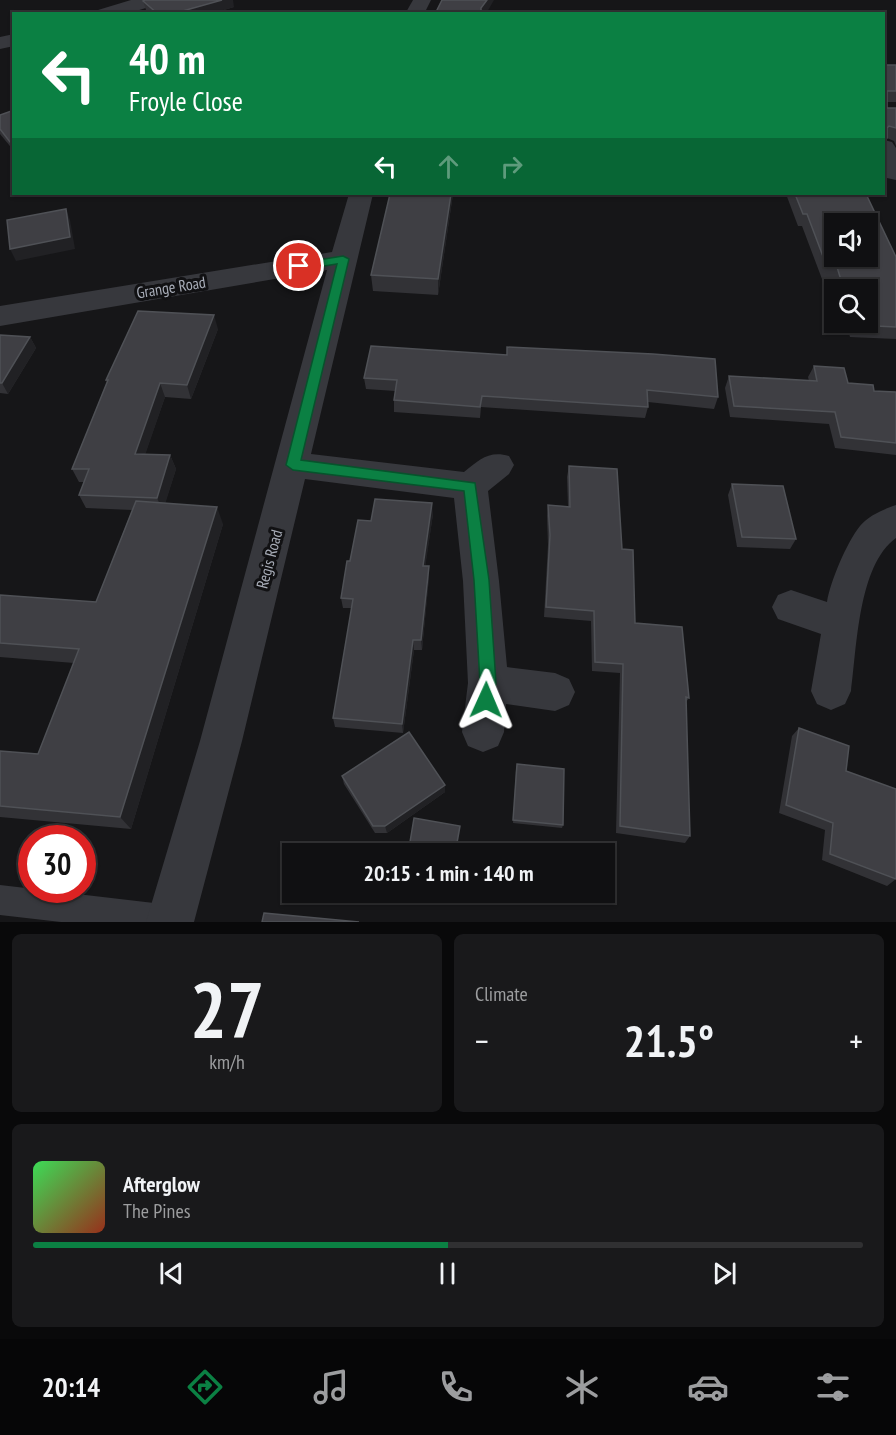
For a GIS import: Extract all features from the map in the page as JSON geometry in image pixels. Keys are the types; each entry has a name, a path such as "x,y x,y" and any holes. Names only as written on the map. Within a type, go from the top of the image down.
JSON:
{"street":[{"path":"96,11 151,0"},
{"path":"885,149 896,173"},
{"name":"Regis Road","path":"170,921 198,829 361,195"},
{"name":"Grange Road","path":"0,316 343,259"},
{"path":"293,465 484,476 481,580 488,683 483,732"},
{"path":"831,691 848,585 873,535 896,519"},
{"path":"791,607 841,624"},
{"path":"488,683 555,692"}],"lane":[{"path":"0,900 170,921"}],"building":[{"path":"222,0 179,12 156,12 143,1"},
{"path":"442,0 487,0 481,12 436,12"},
{"path":"885,65 896,65 896,91 887,91 887,108 896,108 896,128 889,126 887,128 887,138 885,138"},
{"path":"12,111 12,142 0,129 0,115"},
{"path":"390,195 451,195 438,279 371,275"},
{"path":"795,195 866,195 875,213 824,213 824,259 807,214 803,214"},
{"path":"66,209 70,237 10,249 7,220"},
{"path":"878,219 896,257 896,327 878,326 878,279 841,279 837,267 878,267"},
{"path":"138,311 214,315 187,385 160,383 135,454 170,455 157,498 79,495 89,469 72,469 108,380 106,380"},
{"path":"0,335 30,337 2,383 0,383"},
{"path":"371,346 507,355 507,347 715,359 718,397 647,390 648,407 482,396 480,407 394,400 397,380 364,378"},
{"path":"814,366 844,368 848,383 873,385 874,391 896,392 896,443 841,437 835,412 734,406 729,376 817,381"},
{"path":"569,466 617,469 622,549 633,550 635,623 682,627 689,698 686,697 690,836 620,826 623,664 595,662 594,611 546,607 550,535 548,505 570,507"},
{"path":"732,484 783,486 796,539 742,537"},
{"path":"375,499 432,503 423,566 429,566 421,640 413,640 402,724 333,718 353,599 341,598 347,561 350,561 358,520 371,521"},
{"path":"136,501 217,507 120,817 0,806 0,751 38,754 79,649 0,643 0,595 96,602"},
{"path":"799,728 849,746 846,771 896,789 896,879 830,854 833,823 786,805"},
{"path":"409,732 445,785 385,826 373,826 342,776"},
{"path":"517,764 564,769 563,825 513,820"},
{"path":"414,818 460,826 457,843 410,843"},
{"path":"264,913 359,922 262,922"}],"route":[{"path":"299,266 343,259 293,465 470,486 481,580 488,683 486,700"}]}
